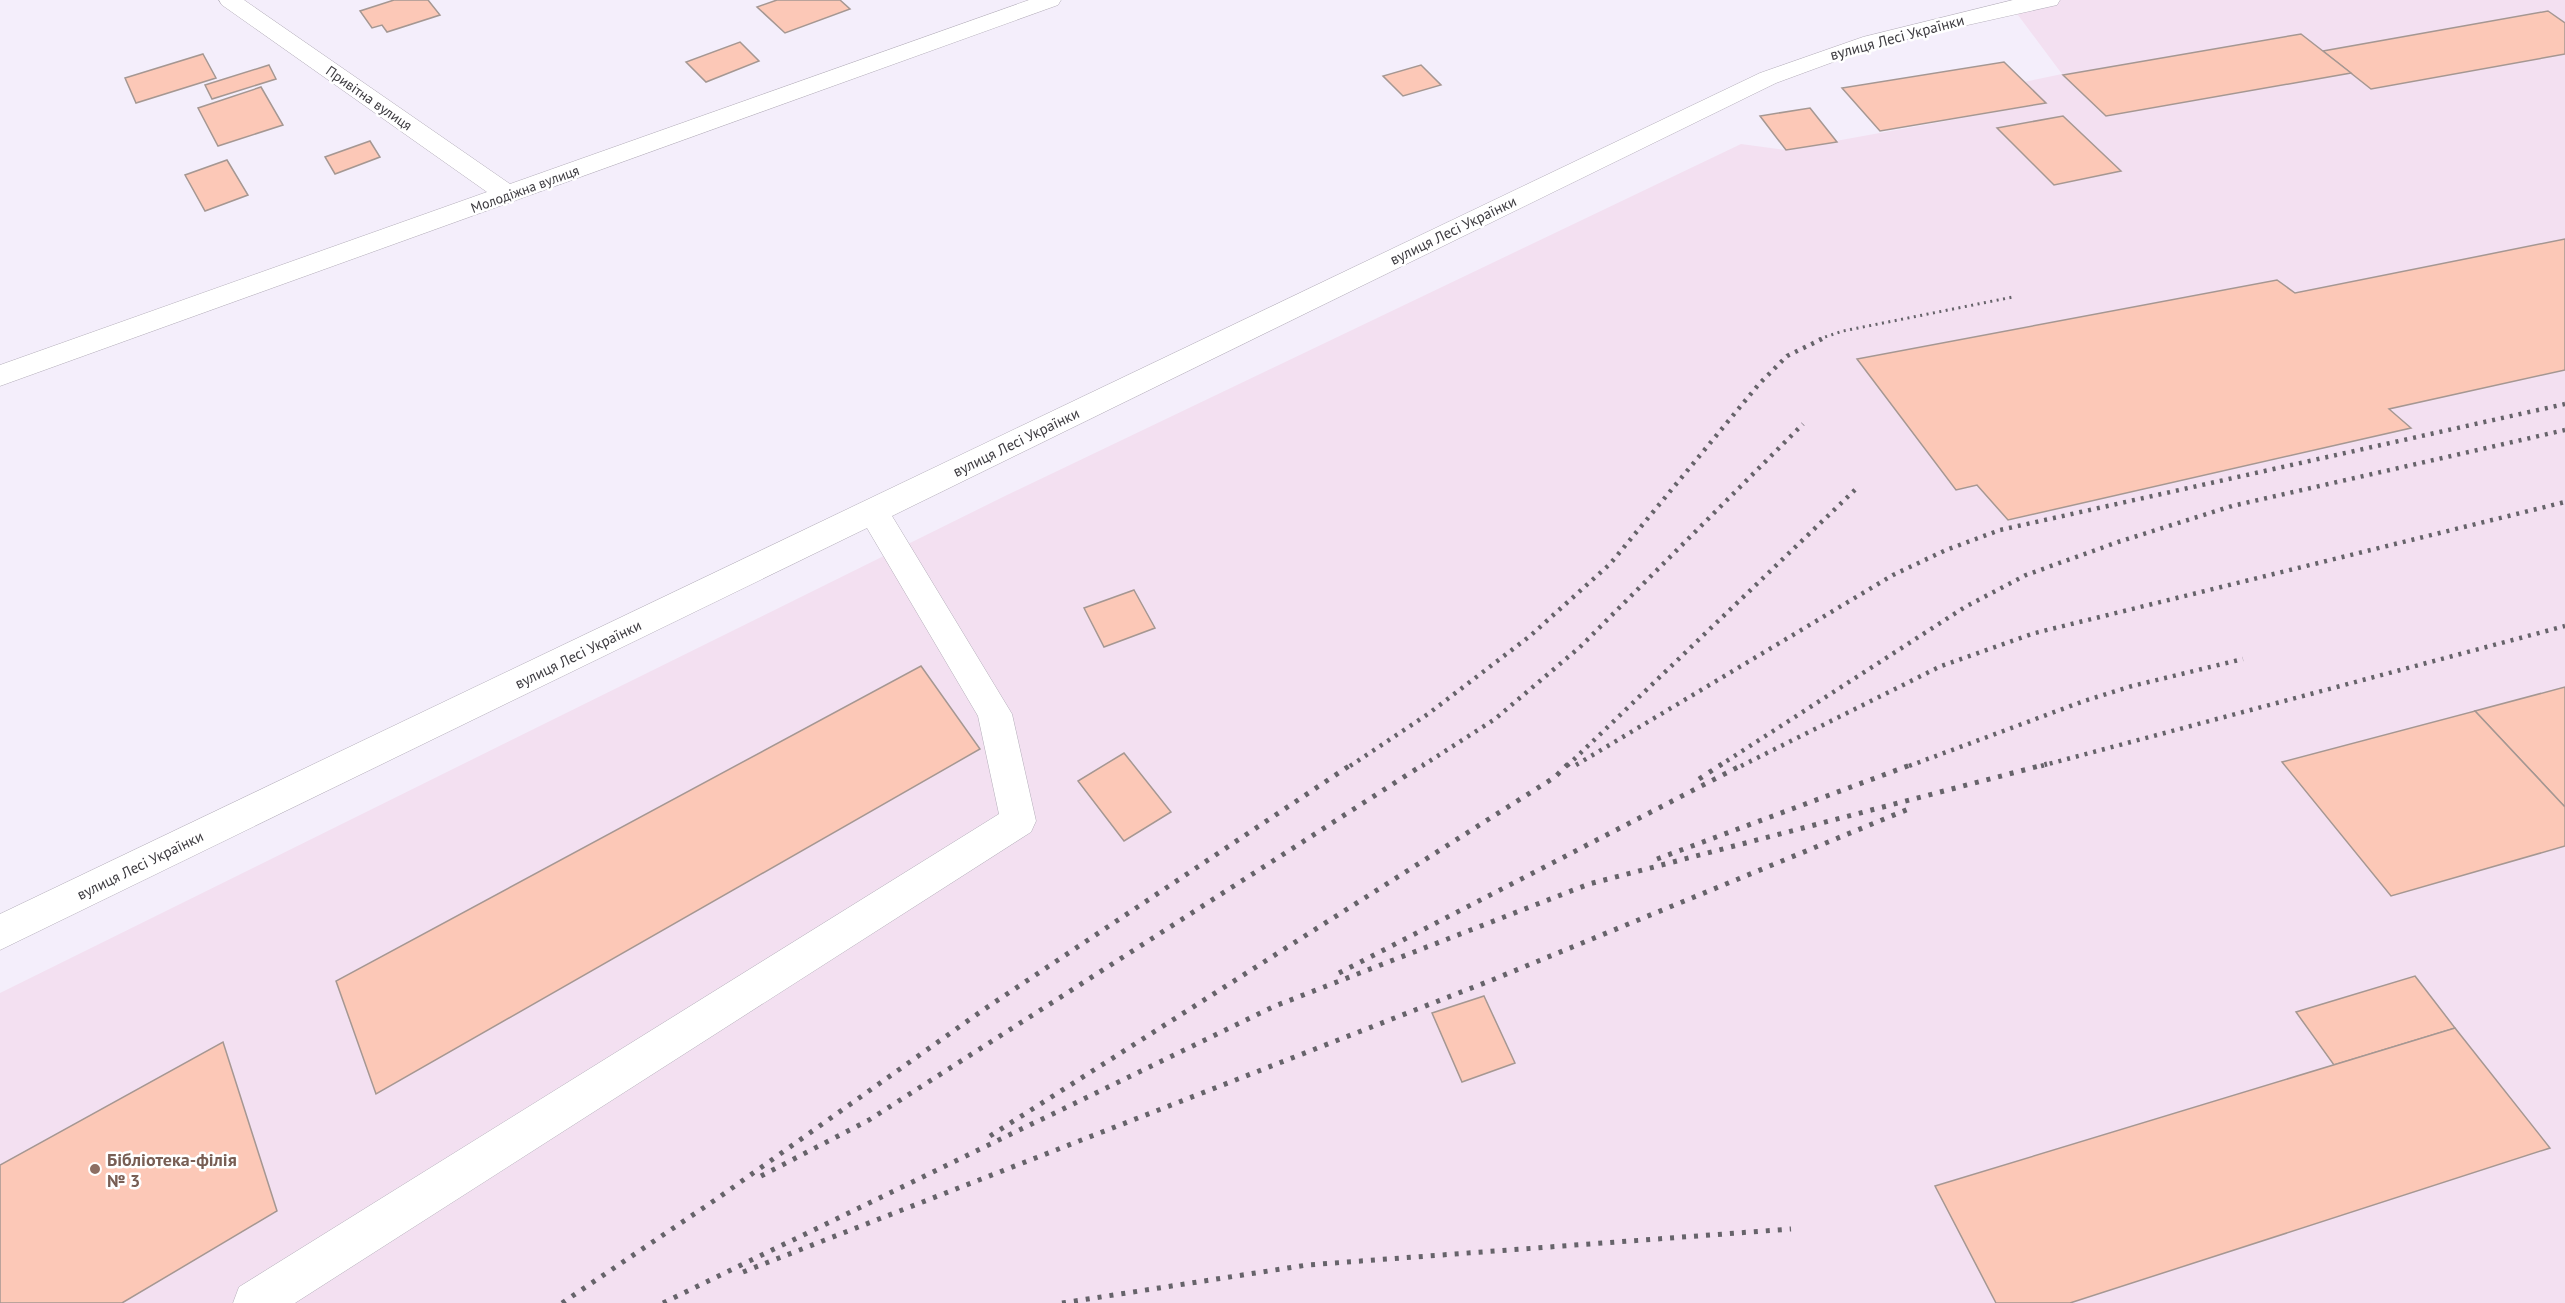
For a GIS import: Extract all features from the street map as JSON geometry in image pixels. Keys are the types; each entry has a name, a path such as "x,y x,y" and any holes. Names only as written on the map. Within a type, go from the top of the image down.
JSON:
{"street":[{"name":"Привітна вулиця","path":"230,0 508,195"},
{"name":"Молодіжна вулиця","path":"0,376 1050,0"},
{"name":"вулиця Лесі Українки","path":"0,933 1768,78 1846,49 1925,27 2049,0"},
{"path":"255,1303 1018,821 995,714 873,511"}],"shaded area":[{"path":"2049,0 2565,0 2565,1303 0,1303 0,993 1007,495 1741,144 1786,150 2045,103 2024,82 2062,74 2012,7"}],"building":[{"path":"394,0 428,0 440,15 387,32 382,25 372,28 360,11"},
{"path":"777,0 840,0 850,9 785,33 757,7"},
{"path":"2548,11 2565,23 2565,54 2371,89 2323,51"},
{"path":"2301,34 2351,73 2106,116 2063,75"},
{"path":"740,42 759,61 706,82 686,62"},
{"path":"203,54 216,78 136,103 125,78"},
{"path":"2004,62 2046,103 1880,131 1842,88"},
{"path":"269,65 276,79 212,99 205,85"},
{"path":"1421,65 1441,85 1403,96 1383,76"},
{"path":"261,87 283,125 218,146 198,108"},
{"path":"1810,108 1837,142 1786,150 1760,116"},
{"path":"2063,116 2121,171 2054,185 1997,128"},
{"path":"370,141 380,157 335,174 325,157"},
{"path":"227,160 248,195 205,211 185,175"},
{"path":"2565,239 2565,370 2389,409 2411,428 2008,520 1977,485 1956,490 1857,359 2277,280 2295,293"},
{"path":"1134,590 1155,628 1104,647 1084,608"},
{"path":"921,666 980,749 376,1094 336,981"},
{"path":"2565,687 2565,807 2475,711"},
{"path":"2475,711 2565,807 2565,846 2391,896 2282,762"},
{"path":"1124,753 1171,812 1124,841 1078,781"},
{"path":"2415,976 2455,1028 2334,1065 2296,1012"},
{"path":"1484,996 1515,1063 1462,1082 1432,1013"},
{"path":"2455,1028 2550,1148 2070,1303 1996,1303 1935,1186"},
{"path":"223,1042 277,1211 122,1303 0,1303 0,1165"}],"railway":[{"path":"1819,339 1843,331 2013,297"},
{"path":"1350,766 1428,714 1530,636 1610,564 1759,384 1787,356 1824,338"},
{"path":"1576,765 1893,575 1946,550 2000,530 2565,404"},
{"path":"1422,766 1495,719 1580,647 1803,424"},
{"path":"1719,766 1965,607 2026,575 2118,542 2232,506 2565,430"},
{"path":"1567,766 1859,486"},
{"path":"1741,766 1941,666 2035,633 2565,502"},
{"path":"2041,766 2565,626"},
{"path":"1909,766 2084,701 2132,686 2243,659"},
{"path":"562,1303 718,1198 983,1010 1352,764"},
{"path":"761,1176 869,1120 1424,764"},
{"path":"990,1136 1555,777 1568,764"},
{"path":"1699,779 1722,764"},
{"path":"1339,973 1744,764"},
{"path":"1657,859 1913,764"},
{"path":"663,1303 1275,1006 1589,884 2047,764"},
{"path":"743,1272 1492,980 1911,808"},
{"path":"1062,1303 1307,1265 1791,1229"}],"place":[{"name":"Бібліотека-філія № 3","path":"95,1169"}]}
